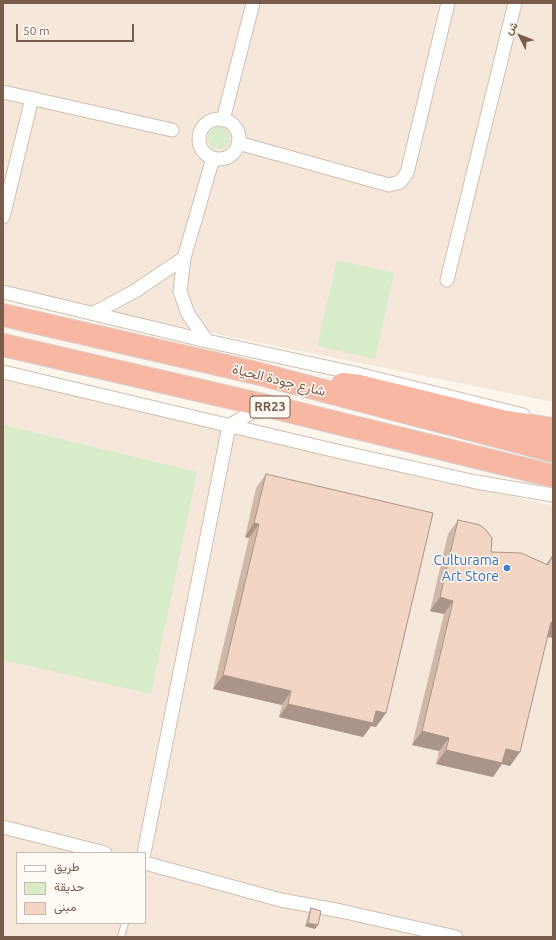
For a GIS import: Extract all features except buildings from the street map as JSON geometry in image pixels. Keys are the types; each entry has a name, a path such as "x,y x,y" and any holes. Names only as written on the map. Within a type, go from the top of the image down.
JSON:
{"highway":[{"name":"شارع جودة الحياة","path":"3,315 280,380 553,451"},
{"name":"شارع جودة الحياة","path":"3,345 280,409 547,476"},
{"path":"280,380 359,386 502,421 553,430"}],"street":[{"path":"223,120 253,3"},
{"path":"238,143 389,185 400,182 407,173 448,3"},
{"path":"447,280 515,3"},
{"path":"3,92 172,130"},
{"path":"3,217 32,98"},
{"path":"223,120 234,126 237,131 238,143 236,149 226,157 213,158 208,155 201,146 200,134 202,128 211,121 223,120"},
{"path":"207,341 188,314 180,291 184,258 213,158"},
{"path":"94,313 135,291 184,258"},
{"path":"3,292 207,341 452,396 553,424"},
{"path":"3,372 229,426 476,482 553,495"},
{"path":"144,852 229,426 252,412 280,409"},
{"path":"3,827 101,852"},
{"path":"146,863 281,900 456,937"}],"lane":[{"path":"121,937 125,924"}],"shaded area":[{"path":"3,3 553,3 553,402 92,309 3,289"},
{"path":"3,372 240,433 553,506 553,937 3,937"}],"green space":[{"path":"219,127 227,130 230,138 227,146 219,149 211,146 208,138 211,130"},
{"path":"337,260 394,273 375,359 317,346"},
{"path":"3,425 197,472 151,694 3,660"}],"place":[{"name":"Culturama Art Store","path":"507,568"}]}
